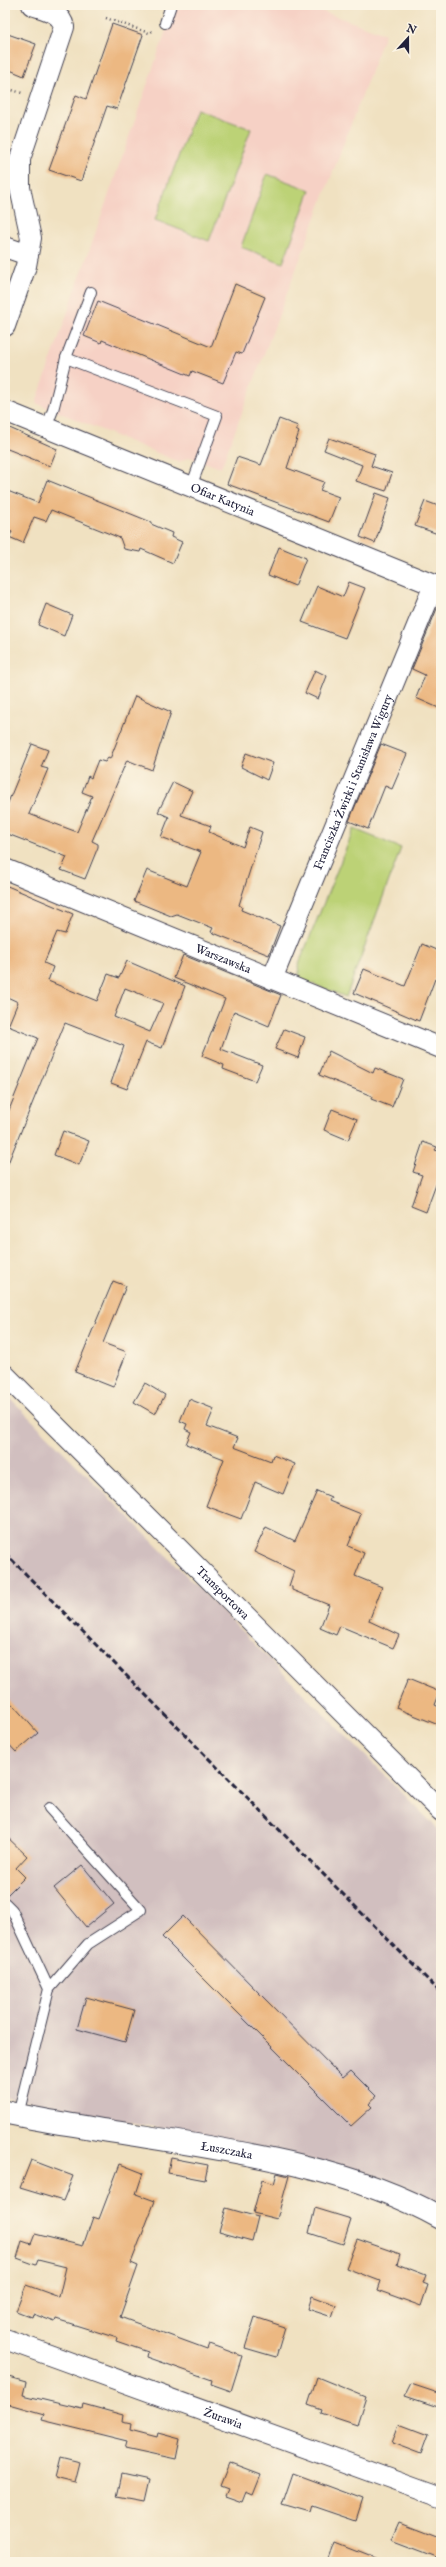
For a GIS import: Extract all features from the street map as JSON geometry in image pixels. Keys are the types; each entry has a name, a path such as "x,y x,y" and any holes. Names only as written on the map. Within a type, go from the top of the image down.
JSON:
{"street":[{"path":"5,326 28,255 30,238 20,188 20,160 64,27 62,20 57,14 32,5"},
{"path":"5,247 28,255"},
{"name":"Ofiar Katynia","path":"5,411 438,586"},
{"name":"Franciszka Żwirki i Stanisława Wigury","path":"272,979 438,586"},
{"name":"Warszawska","path":"5,869 441,1048"},
{"name":"Transportowa","path":"5,1375 441,1811"},
{"name":"Łuszczaka","path":"12,2113 229,2151 317,2171 394,2195 441,2218"},
{"name":"Żurawia","path":"5,2339 441,2498"}],"lane":[{"path":"165,23 171,5"},
{"path":"46,428 66,358 91,292"},
{"path":"66,358 218,416 192,486"},
{"path":"12,2113 49,1989 88,1944 141,1910 49,1808"},
{"path":"5,1903 12,1910 49,1989"}],"path":[{"path":"106,18 153,34"},
{"path":"148,33 165,23"},
{"path":"5,106 10,90"}],"shaded area":[{"path":"175,5 305,5 385,34 221,468 189,457 179,462 36,403"},
{"path":"5,1393 441,1832 441,2204 376,2176 258,2148 5,2097"}],"green space":[{"path":"196,109 251,129 209,241 155,220"},
{"path":"267,174 310,190 283,263 241,247"},
{"path":"354,829 401,848 346,997 300,979 298,966"}],"building":[{"path":"112,24 143,35 117,109 107,106 81,181 49,170 76,95 86,99"},
{"path":"5,33 36,44 24,76 5,68"},
{"path":"235,284 265,297 242,354 236,352 223,383 192,371 190,376 102,340 101,343 84,336 98,301 211,347"},
{"path":"279,419 298,426 296,430 299,432 287,468 324,482 320,490 339,497 329,522 227,484 237,457 261,465"},
{"path":"5,426 57,449 50,466 5,448"},
{"path":"329,438 375,454 371,466 392,473 386,491 356,481 362,465 324,450"},
{"path":"47,480 151,522 151,524 172,533 171,537 182,542 173,563 141,549 140,552 124,549 120,538 51,510 46,521 34,517 23,543 9,537 12,532 5,529 5,490 38,503"},
{"path":"376,493 390,498 375,543 360,537"},
{"path":"425,501 441,507 441,535 415,526"},
{"path":"279,547 306,558 295,586 268,575"},
{"path":"349,582 365,588 345,638 302,622 317,586 343,597"},
{"path":"441,599 441,709 416,698 425,675 412,669"},
{"path":"46,604 72,615 64,636 38,625"},
{"path":"315,670 327,676 318,699 305,693"},
{"path":"135,696 171,712 152,770 127,760 92,841 98,844 98,847 85,879 61,870 67,857 5,833 5,810 32,744 48,750 41,767 48,769 29,814 77,832 92,796 82,792 88,776 91,778 98,760 105,762 108,758 110,759"},
{"path":"381,744 407,754 392,789 385,786 368,829 349,821"},
{"path":"246,753 273,763 267,780 241,767"},
{"path":"173,782 192,791 181,815 211,826 209,832 243,847 250,827 262,832 239,905 242,907 241,910 280,926 269,955 211,932 213,928 177,914 171,916 134,901 147,870 187,886 201,852 161,837 169,817 158,812"},
{"path":"5,885 73,914 65,934 57,932 44,963 53,967 48,981 97,1001 108,974 119,978 127,961 185,986 162,1048 146,1042 127,1089 111,1083 124,1046 65,1023 6,1168 5,1120 38,1038 8,1026 18,1002 5,996","holes":["125,988 163,1003 150,1032 114,1017"]},
{"path":"422,944 441,952 441,971 437,980 435,979 419,1021 354,993 364,969 405,986"},
{"path":"183,955 281,995 269,1026 234,1011 221,1049 262,1065 255,1081 223,1069 224,1065 202,1056 225,999 174,978"},
{"path":"284,1029 305,1037 298,1058 275,1049"},
{"path":"329,1051 373,1073 375,1068 403,1079 392,1107 371,1099 372,1096 319,1075"},
{"path":"332,1109 357,1119 348,1140 324,1130"},
{"path":"63,1131 89,1141 79,1165 54,1155"},
{"path":"423,1142 437,1147 435,1150 441,1152 441,1171 426,1212 411,1206 422,1175 413,1172"},
{"path":"113,1281 126,1286 103,1343 127,1352 113,1387 75,1372"},
{"path":"145,1383 165,1395 155,1414 134,1402"},
{"path":"189,1399 214,1409 207,1426 238,1438 234,1447 271,1461 273,1455 295,1464 283,1494 255,1482 241,1519 206,1506 224,1459 186,1444 191,1432 185,1429 187,1424 180,1421"},
{"path":"317,1491 331,1497 329,1501 361,1514 348,1546 364,1553 355,1576 382,1587 369,1621 399,1635 393,1648 340,1626 336,1635 320,1628 329,1605 292,1590 292,1587 289,1586 294,1571 254,1552 266,1527 295,1541"},
{"path":"408,1679 440,1692 435,1705 441,1708 441,1726 396,1708"},
{"path":"5,1696 38,1733 16,1752 5,1740"},
{"path":"5,1835 27,1856 16,1868 25,1877 5,1897"},
{"path":"82,1865 114,1904 86,1927 54,1888"},
{"path":"183,1916 343,2078 351,2071 376,2096 369,2104 372,2107 351,2126 162,1937"},
{"path":"86,1997 134,2010 125,2042 77,2029"},
{"path":"171,2158 208,2165 205,2180 168,2173"},
{"path":"31,2160 73,2176 63,2201 20,2188"},
{"path":"120,2164 143,2173 136,2194 155,2201 131,2263 138,2266 120,2317 207,2349 209,2344 242,2356 231,2391 211,2384 212,2380 147,2357 148,2352 116,2341 117,2338 56,2319 55,2322 33,2314 32,2317 16,2311 26,2285 59,2297 66,2267 38,2260 36,2265 17,2258 22,2241 31,2244 35,2234 83,2246 93,2217 99,2219"},
{"path":"277,2173 289,2176 277,2219 253,2213 262,2180 274,2184"},
{"path":"226,2208 258,2217 252,2241 219,2232"},
{"path":"315,2208 351,2219 343,2244 309,2233"},
{"path":"357,2239 400,2254 397,2264 426,2275 423,2283 428,2285 421,2306 377,2290 380,2281 346,2268"},
{"path":"312,2296 336,2305 332,2317 308,2309"},
{"path":"255,2317 285,2327 276,2357 245,2348"},
{"path":"5,2376 26,2382 23,2395 82,2409 83,2404 123,2415 122,2422 131,2424 130,2430 157,2437 158,2433 180,2439 176,2459 125,2448 127,2441 42,2420 44,2414 5,2403"},
{"path":"317,2377 366,2397 357,2425 321,2413 322,2410 308,2405"},
{"path":"411,2384 441,2394 441,2408 405,2396"},
{"path":"399,2424 428,2435 421,2454 392,2443"},
{"path":"60,2458 80,2463 75,2483 55,2478"},
{"path":"229,2463 261,2475 253,2495 246,2492 242,2502 225,2496 228,2489 220,2486"},
{"path":"293,2473 363,2499 356,2521 312,2506 310,2513 282,2505"},
{"path":"122,2474 149,2480 144,2502 117,2497"},
{"path":"399,2522 441,2538 441,2559 391,2540"},
{"path":"335,2543 381,2561 328,2562"}],"railway":[{"path":"5,1553 441,1993"}]}
